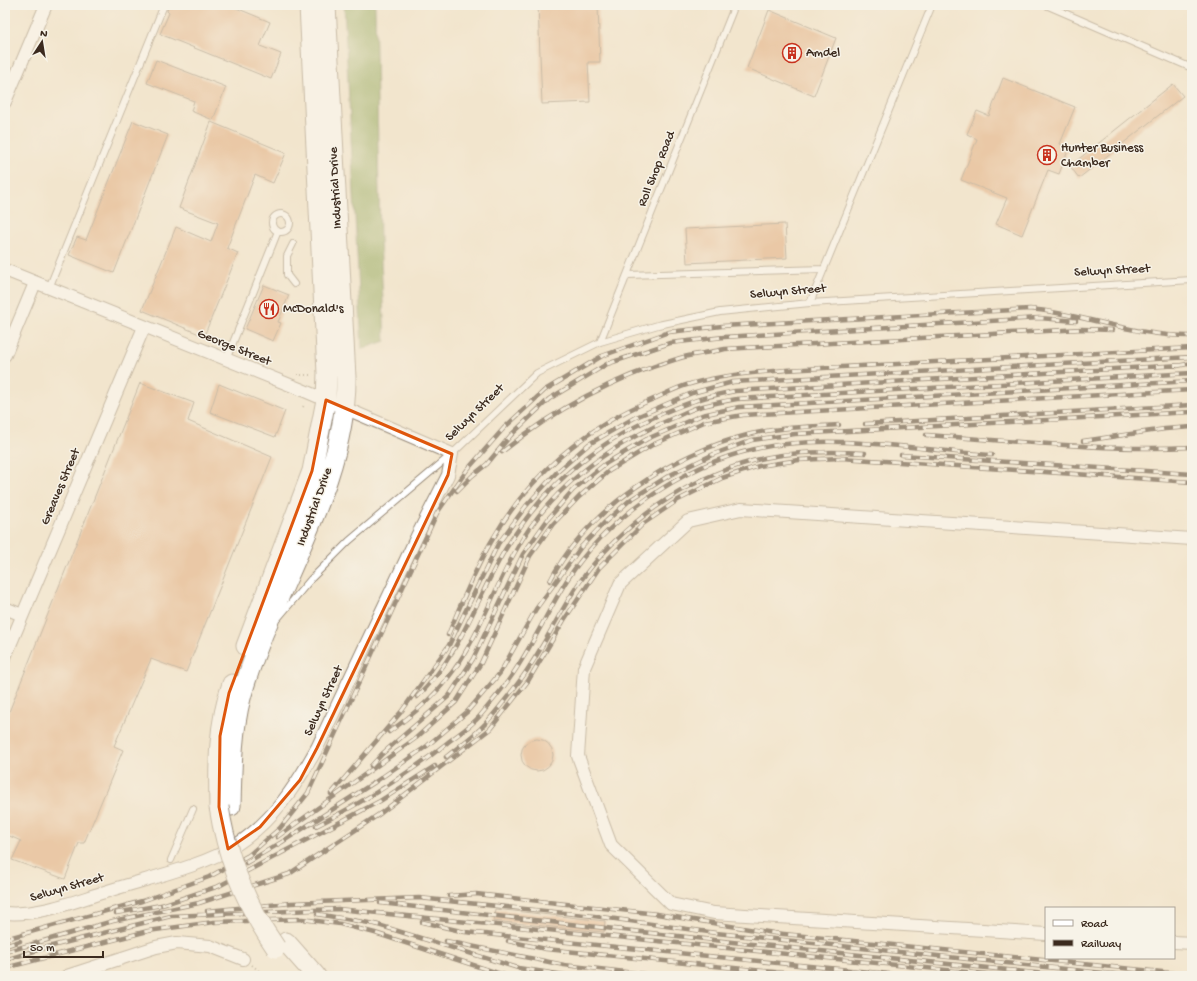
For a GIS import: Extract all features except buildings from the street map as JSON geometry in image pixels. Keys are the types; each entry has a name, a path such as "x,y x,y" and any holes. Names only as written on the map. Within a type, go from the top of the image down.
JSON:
{"highway":[{"name":"Industrial Drive","path":"225,806 218,767 220,736 229,693 312,471 326,400 327,373 308,5"},
{"name":"Industrial Drive","path":"316,976 281,945 254,914 237,879 226,844 225,806 233,742 241,698 264,634 312,520 330,470 344,408 346,377 326,5"},
{"name":"Industrial Drive","path":"281,945 301,976"}],"street":[{"path":"5,102 46,5"},
{"name":"George Street","path":"5,270 326,400 452,454"},
{"path":"5,354 35,283"},
{"name":"Greaves Street","path":"5,657 144,327"},
{"name":"Selwyn Street","path":"5,913 35,913 204,861 235,846 260,827 283,802 300,780 317,748 413,543 448,475 452,454"},
{"path":"1045,934 714,913 671,904 611,846 578,756 584,668 620,584 688,522 741,509 1192,539"},
{"path":"5,608 22,615"},
{"path":"1175,942 1192,944"},
{"path":"67,976 156,947 178,943 210,946 243,959"}],"lane":[{"path":"49,288 164,5"},
{"name":"Roll Shop Road","path":"600,342 735,5"},
{"path":"810,303 932,5"},
{"path":"1046,5 1192,68"},
{"path":"226,360 278,231"},
{"path":"293,244 287,256 286,275 294,284"},
{"path":"627,275 824,269"},
{"name":"Selwyn Street","path":"452,454 537,373 600,342 658,325 720,312 810,303 1192,280"},
{"path":"264,634 311,579 349,541 452,454"},
{"path":"171,860 193,809"}],"path":[{"path":"243,959 265,976"}],"highlighted area":[{"path":"326,400 452,454 448,475 317,748 300,780 260,827 228,849 219,807 220,736 229,693 312,471"}],"green space":[{"path":"344,5 375,5 380,239 385,341 362,349"}],"railway":[{"path":"5,939 142,901 209,877 249,855 280,828 308,793 437,513 467,470 504,428 545,390 602,356 669,332 722,326 1030,309 1070,315 1151,333 1192,336"},
{"path":"457,491 487,464 511,435 549,399 607,364 670,343 724,337 1039,318 1076,321"},
{"path":"502,452 542,422 585,397 653,367 695,355 725,349 1082,329 1112,330"},
{"path":"448,635 473,576 491,542 506,518 541,475 583,438 606,423 630,410 681,387 725,376 786,370 1192,348"},
{"path":"331,794 401,712 449,645 498,544 526,506 556,473 589,444 634,418 692,393 733,382 1192,357"},
{"path":"1177,366 1192,363"},
{"path":"417,697 445,664 505,550 523,523 542,499 563,477 610,441 636,426 664,413 699,399 735,391 1182,365"},
{"path":"389,732 427,701 441,687 458,665 476,633 515,552 544,509 582,472 625,442 688,411 695,408 737,399 1192,373"},
{"path":"371,766 382,754 449,696 473,659 523,554 548,519 573,490 605,464 647,439 702,415 739,407 1192,381"},
{"path":"277,837 416,738 456,702 481,663 530,556 553,524 579,497 609,471 652,445 704,422 743,415 1192,390"},
{"path":"865,424 1192,405"},
{"path":"246,863 282,842 375,782 427,746 467,712 500,673 536,609 581,547 604,523 630,500 670,475 714,454 752,440 795,434 1192,412"},
{"path":"550,581 566,555 586,530 609,508 635,488 663,470 692,455 721,443 751,434 784,429 839,425"},
{"path":"1083,441 1165,429 1192,427"},
{"path":"926,435 1093,447 1192,447"},
{"path":"316,826 351,808 400,777 468,728 507,683 567,580 584,557 603,536 625,516 649,497 674,481 728,457 755,449 784,444 844,442 992,455"},
{"path":"446,757 471,737 495,713 529,668 579,583 596,561 615,541 657,506 680,491 704,479 730,468 756,460 810,452 865,453"},
{"path":"901,455 1192,474"},
{"path":"5,952 113,921 199,903 289,874 381,813 490,729 528,681 564,620 599,568 643,524 678,500 722,478 759,466 799,460 841,458 1192,482"},
{"path":"162,905 219,886 380,801 435,766"},
{"path":"449,896 476,894 657,914 774,933 1192,975"},
{"path":"207,911 291,903 419,898 594,916 716,933 1133,976"},
{"path":"380,903 732,942 1066,976"},
{"path":"116,913 161,905"},
{"path":"5,960 44,948 171,916 338,909 1006,976"},
{"path":"317,914 375,924 518,968 571,976"},
{"path":"5,968 148,931 214,922 302,919 340,924 375,933 507,976"},
{"path":"422,922 465,932 910,976"},
{"path":"5,946 20,941"},
{"path":"446,941 564,965 661,976"},
{"path":"508,941 546,949 814,976"}],"place":[{"name":"Amdel","path":"792,53"},
{"name":"Hunter Business Chamber","path":"1047,155"},
{"name":"McDonald's","path":"269,309"}]}
